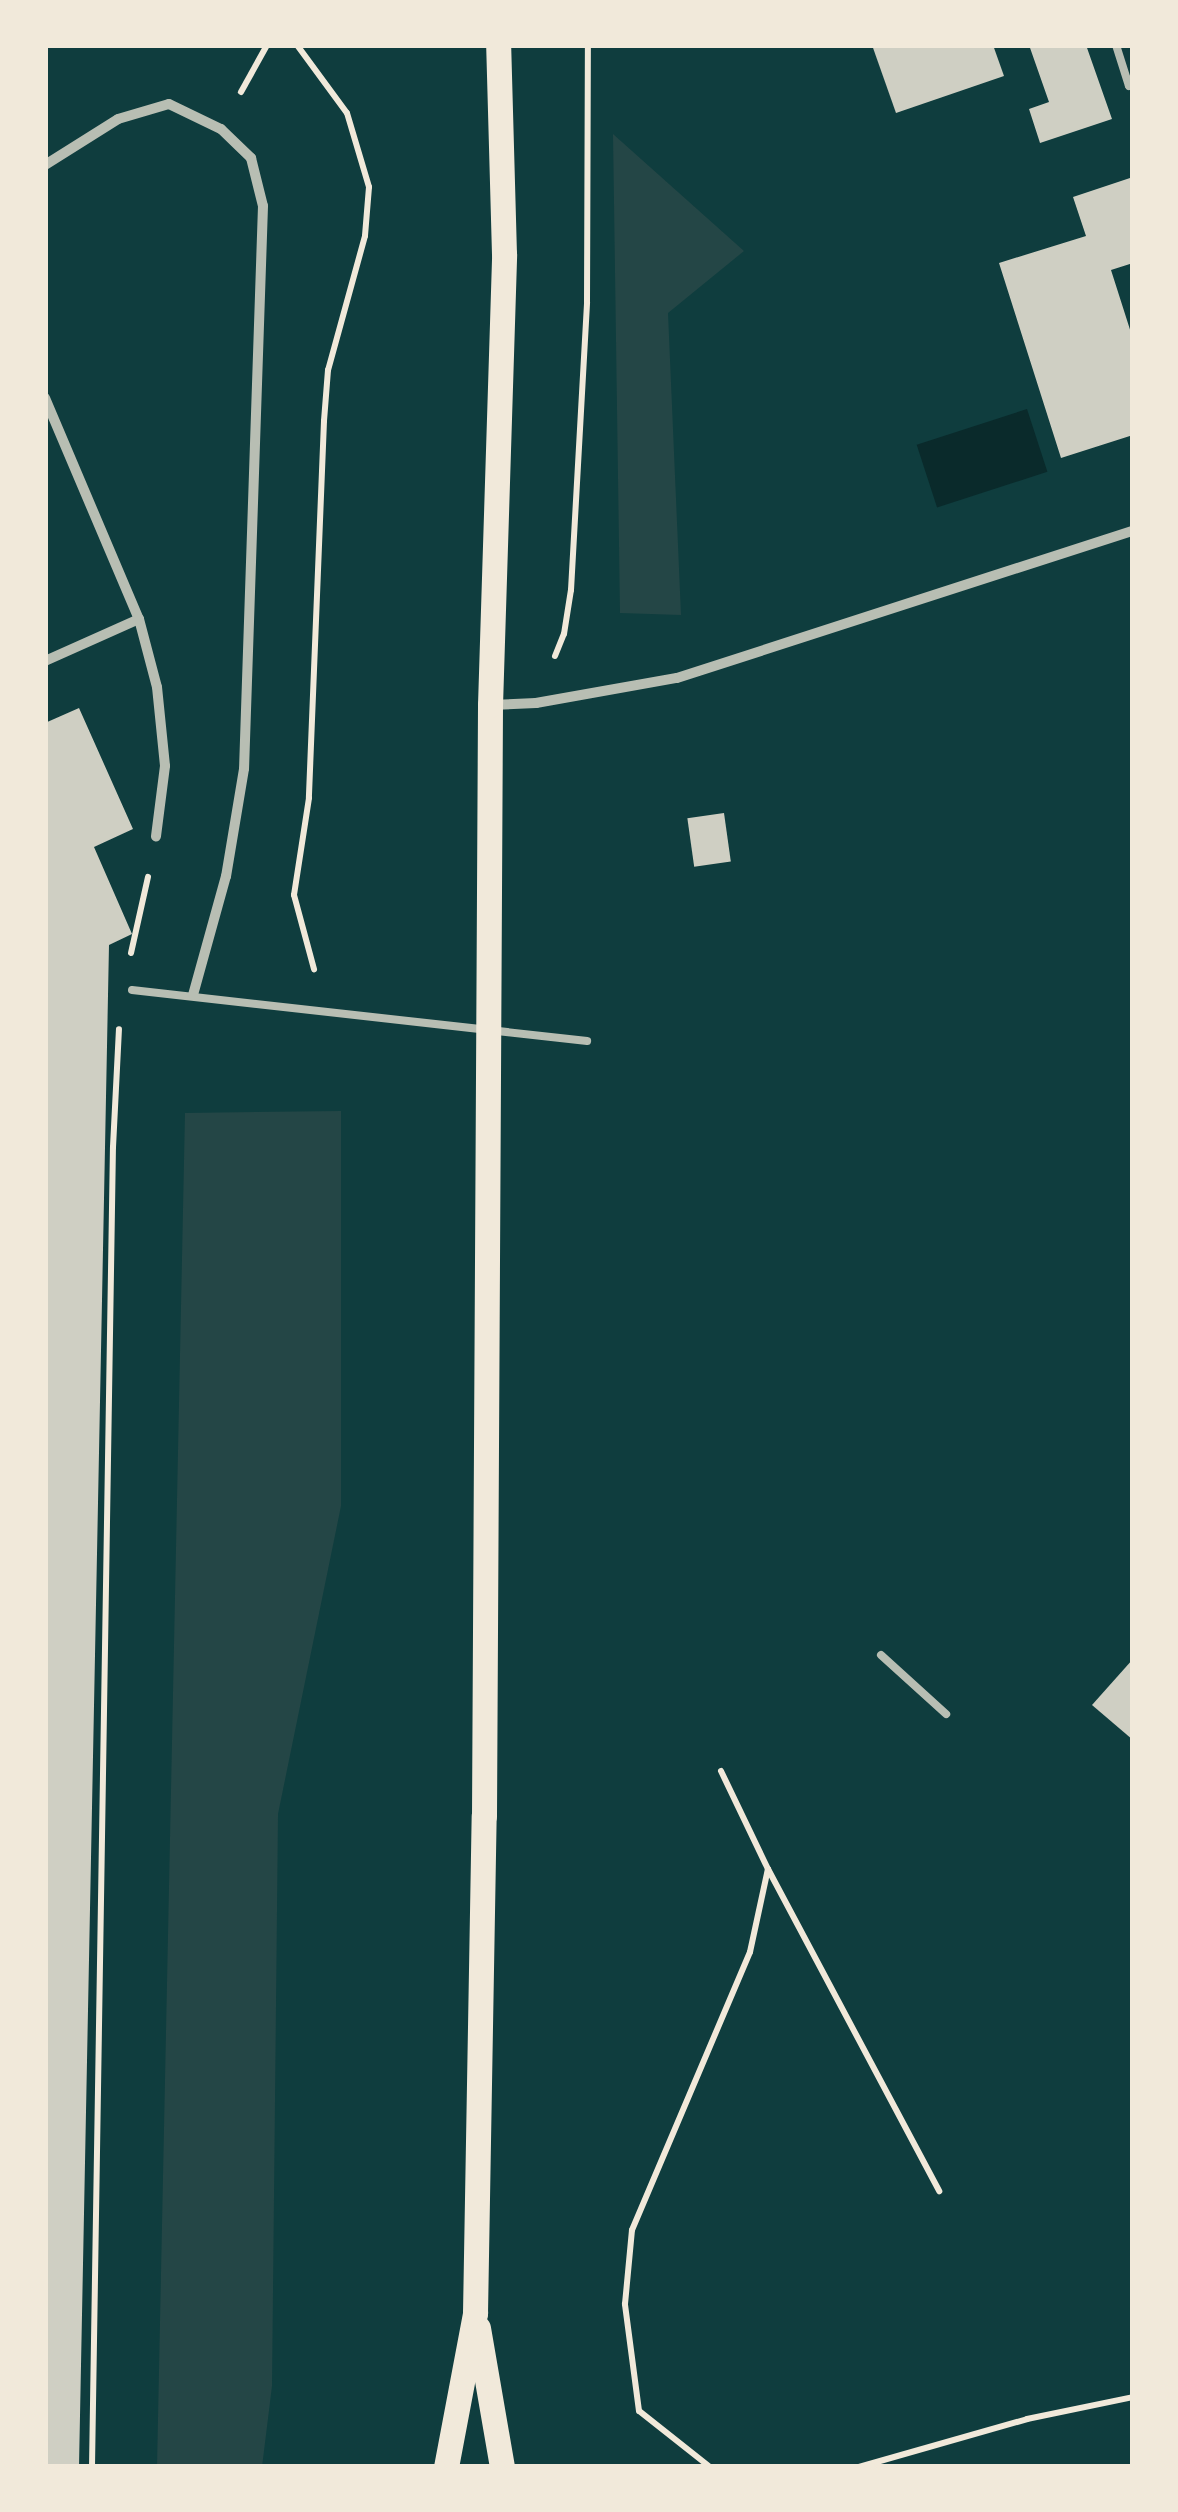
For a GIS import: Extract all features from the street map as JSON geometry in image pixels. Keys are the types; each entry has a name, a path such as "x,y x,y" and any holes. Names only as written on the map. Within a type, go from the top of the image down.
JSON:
{"main road":[{"path":"446,2467 475,2313 484,1816 490,705 504,254 498,45"},
{"path":"475,2313 502,2467"}],"street":[{"path":"45,165 118,119 169,104 221,129 251,158 263,206 252,628 244,769 226,876 192,995"},
{"path":"45,398 139,618 157,687 165,766 156,836"},
{"path":"490,705 536,703 677,678 1133,531"},
{"path":"45,661 139,618"}],"lane":[{"path":"1116,45 1129,86 1133,84"},
{"path":"132,990 587,1041"},
{"path":"881,1656 946,1714"}],"path":[{"path":"221,129 268,45"},
{"path":"297,45 346,113 369,187 365,236 328,370 310,798 294,895 303,926"},
{"path":"536,703 564,634 571,590 587,302 588,45"},
{"path":"129,962 156,836"},
{"path":"92,2467 113,1147 121,1012"},
{"path":"722,1772 768,1869 939,2190"},
{"path":"710,2467 638,2412 624,2304 632,2230 750,1952 768,1869"},
{"path":"859,2467 1027,2418 1133,2397"}],"shaded area":[{"path":"613,134 744,251 668,313 681,615 620,613"},
{"path":"1027,409 1047,472 937,508 917,445"},
{"path":"341,1111 341,1506 278,1814 272,2386 262,2467 157,2467 185,1113"}],"building":[{"path":"872,45 993,45 1004,76 896,113"},
{"path":"1029,45 1086,45 1112,119 1040,143 1029,109 1049,102"},
{"path":"1133,177 1133,263 1111,270 1133,339 1133,435 1061,458 999,263 1086,236 1073,197"},
{"path":"79,708 133,829 94,847 132,934 109,945 79,2467 45,2467 45,723"},
{"path":"724,813 731,862 694,867 687,818"},
{"path":"1133,1659 1133,1740 1092,1705"}]}
